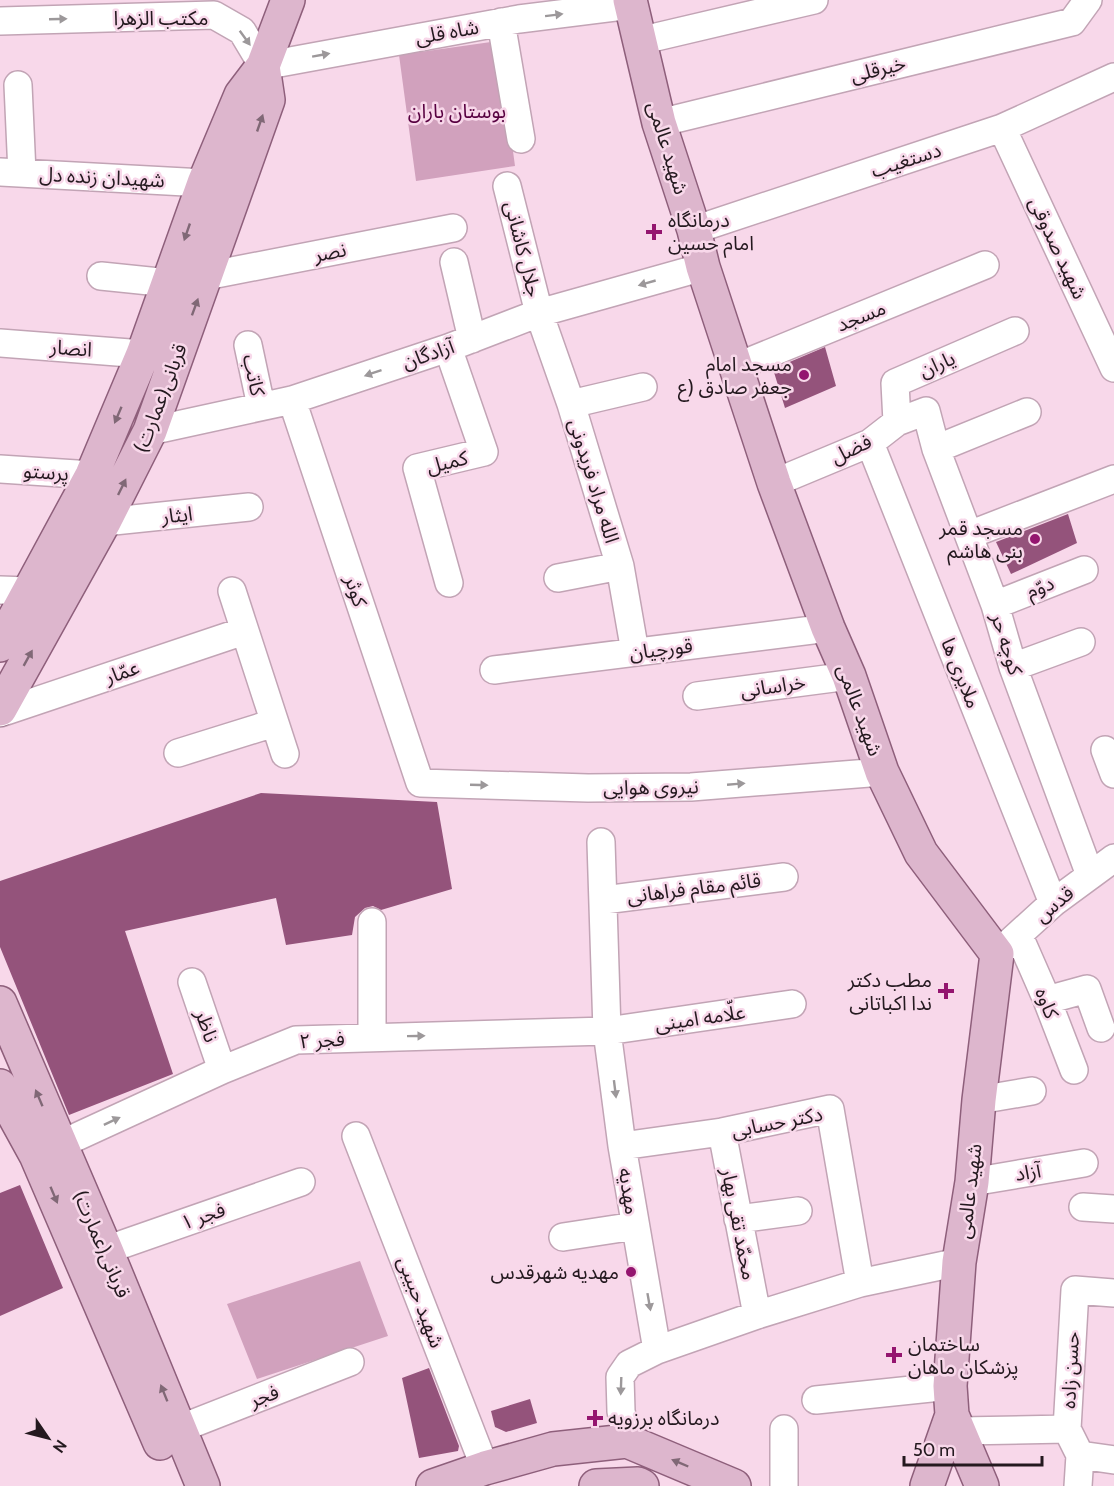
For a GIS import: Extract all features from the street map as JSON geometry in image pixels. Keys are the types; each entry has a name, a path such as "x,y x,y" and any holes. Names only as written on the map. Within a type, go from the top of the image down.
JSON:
{"main road":[{"name":"(عمارت)قربانی","path":"0,645 14,590 92,475 143,354 204,183 241,95 264,66 288,0"},
{"name":"شهید عالمی","path":"630,3 659,123 694,230 703,267 774,483 828,628 849,675 882,772 921,853 1008,945 979,1100 972,1182 959,1262 954,1411 927,1486"},
{"name":"(عمارت)قربانی","path":"0,711 104,522 150,431 268,100 264,66"},
{"name":"(عمارت)قربانی","path":"0,1003 48,1150 180,1486"},
{"name":"(عمارت)قربانی","path":"3,1101 48,1150 106,1250 203,1486"},
{"name":"شهید عالمی","path":"954,1411 982,1486"},
{"path":"433,1486 485,1468 553,1449 627,1441 734,1486"},
{"path":"596,1486 638,1484 642,1486"}],"street":[{"path":"639,41 814,0"},
{"name":"خیرقلی","path":"659,123 1072,22 1088,0"},
{"name":"شاه قلی","path":"264,66 512,14 630,3"},
{"path":"512,14 521,139"},
{"name":"مکتب الزهرا","path":"0,21 214,15 242,31 264,66"},
{"name":"دستغیب","path":"694,230 1002,128 1114,77"},
{"path":"11,172 18,85"},
{"name":"شهید صدوقی","path":"1002,128 1114,365"},
{"name":"شهیدان زنده دل","path":"11,172 204,183"},
{"name":"جلال کاشانی","path":"507,186 539,313"},
{"name":"نصر","path":"206,276 453,228"},
{"path":"454,262 460,343"},
{"name":"مسجد","path":"736,367 986,265"},
{"name":"آزادگان","path":"150,431 292,400 460,343 539,313 703,267"},
{"path":"100,276 169,283"},
{"name":"الله مراد فریدونی","path":"539,313 571,404 620,566 635,652"},
{"name":"یاران","path":"897,422 895,383 1015,331"},
{"name":"انصار","path":"0,343 143,354"},
{"name":"کمیل","path":"449,583 417,468 484,452 460,343"},
{"name":"کاتب","path":"248,345 261,406"},
{"path":"571,404 643,387"},
{"name":"کوثر","path":"292,400 420,783"},
{"name":"فضل","path":"774,483 870,443 897,422 926,411"},
{"name":"کوچه حر","path":"926,411 936,449 995,605 1013,667 1090,875"},
{"path":"936,449 1027,412"},
{"name":"ملایری ها","path":"870,443 1053,903"},
{"name":"پرستو","path":"0,469 92,475"},
{"path":"969,536 1114,479"},
{"name":"ایثار","path":"104,522 249,507"},
{"path":"558,578 620,566"},
{"name":"دوّم","path":"995,605 1084,570"},
{"path":"232,591 285,754"},
{"name":"قورچیان","path":"494,670 828,628"},
{"name":"عمّار","path":"0,711 244,631"},
{"path":"1013,667 1081,642"},
{"name":"خراسانی","path":"697,696 849,675"},
{"path":"178,753 274,723"},
{"name":"نیروی هوایی","path":"420,783 588,788 691,787 882,772"},
{"name":"مهدیه","path":"601,842 607,1031 622,1146 657,1350"},
{"name":"قدس","path":"1008,945 1053,903 1114,858"},
{"name":"قائم مقام فراهانی","path":"604,900 784,877"},
{"path":"372,922 372,1037"},
{"name":"کاوه","path":"1008,945 1047,1000 1074,1070"},
{"name":"ناظر","path":"192,982 222,1070"},
{"path":"1047,1000 1087,988 1101,1028"},
{"name":"علّامه امینی","path":"607,1031 792,1004"},
{"name":"فجر ۲","path":"48,1150 222,1070 296,1040 607,1031"},
{"path":"979,1100 1032,1091"},
{"name":"دکتر حسابی","path":"622,1146 722,1132 830,1109 860,1283"},
{"name":"محمّد تقی بهار","path":"722,1132 757,1315"},
{"name":"شهید حبیبی","path":"356,1136 485,1468"},
{"name":"آزاد","path":"972,1182 1084,1163"},
{"name":"فجر ۱","path":"106,1250 301,1182"},
{"path":"1083,1207 1114,1209"},
{"path":"738,1219 798,1211"},
{"path":"563,1237 635,1226"},
{"path":"627,1441 621,1411 620,1377 629,1364 657,1350 757,1315 860,1283 959,1262"},
{"name":"حسن زاده","path":"1080,1455 1067,1429 1075,1290 1114,1293"},
{"name":"فجر","path":"179,1429 350,1362"},
{"path":"816,1400 954,1411 1067,1429"},
{"path":"784,1429 784,1486"},
{"path":"1078,1486 1080,1455 1114,1460"}],"green space":[{"name":"بوستان باران","path":"498,41 515,166 416,181 399,55"},
{"path":"360,1261 388,1336 257,1379 227,1304"}],"building":[{"name":"مسجد امام جعفر صادق (ع","path":"825,347 836,386 785,408 773,369"},
{"name":"مسجد قمر بنی هاشم","path":"1068,514 1077,543 1011,574 996,542"},
{"path":"261,793 437,802 452,889 381,910 373,906 365,908 355,917 352,935 286,945 276,898 125,931 173,1074 69,1115 0,947 0,881"},
{"path":"20,1185 63,1288 0,1316 0,1193"},
{"path":"429,1368 459,1446 458,1451 419,1458 402,1378"},
{"path":"530,1399 537,1423 506,1432 495,1427 491,1411"}],"place":[{"name":"درمانگاه امام حسین","path":"654,232"},
{"name":"مسجد امام جعفر صادق (ع","path":"804,375"},
{"name":"مسجد قمر بنی هاشم","path":"1035,539"},
{"name":"مطب دکتر ندا اکباتانی","path":"946,991"},
{"name":"مهدیه شهرقدس","path":"631,1272"},
{"name":"ساختمان پزشکان ماهان","path":"894,1355"},
{"name":"درمانگاه برزویه","path":"595,1418"}]}
